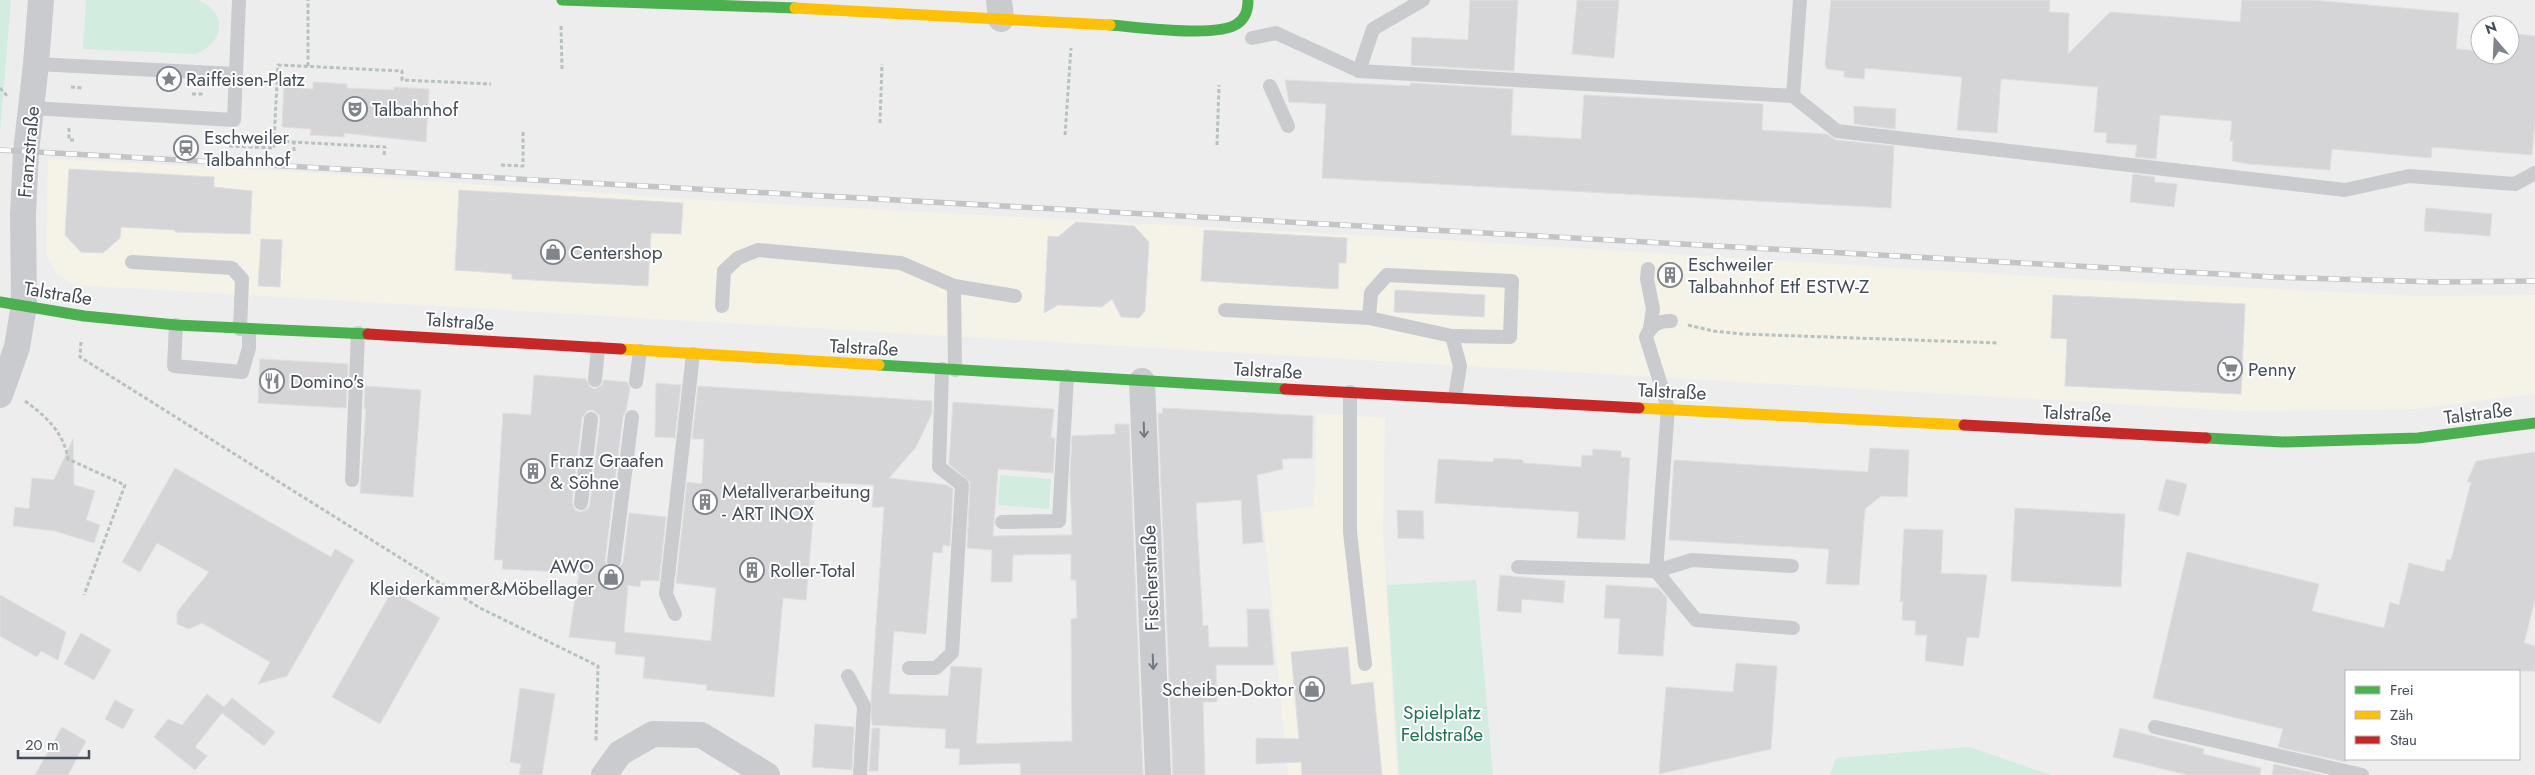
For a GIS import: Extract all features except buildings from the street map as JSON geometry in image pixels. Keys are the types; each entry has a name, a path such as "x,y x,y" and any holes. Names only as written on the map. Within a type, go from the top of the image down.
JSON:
{"main road":[{"path":"562,0 1000,10 1072,23 1217,31 1240,23 1246,16 1248,0"},
{"name":"Talstraße","path":"12,303 84,316 244,330 358,333 1142,381 2283,442 2418,438 2535,423"}],"street":[{"name":"Franzstraße","path":"0,395 17,347 12,303 23,216 26,152 32,108 41,0"},
{"name":"Fischerstraße","path":"1142,381 1158,775"},
{"path":"604,775 620,753 653,734 701,735 767,775"}],"lane":[{"path":"32,108 234,120 239,0"},
{"path":"1359,71 1373,29 1423,0"},
{"path":"1793,96 1800,0"},
{"path":"1252,38 1276,33 1359,71 1793,96 1836,131 2345,190 2409,176 2516,184 2535,173"},
{"path":"36,64 236,74"},
{"path":"1270,86 1288,126"},
{"path":"722,306 724,271 738,258 758,250 901,263 954,286 1015,296"},
{"path":"132,262 232,268 242,279 244,330 249,348 242,372 174,366 176,325"},
{"path":"1648,268 1647,279 1653,309 1650,328 1646,337 1648,350 1656,363 1668,408 1656,571 1696,620 1793,628"},
{"path":"1225,310 1370,318 1452,336 1510,337 1512,281 1387,275 1371,293 1370,318"},
{"path":"909,668 936,668 952,653 962,485 939,467 954,286"},
{"path":"1650,328 1660,321 1671,321"},
{"path":"352,480 358,333"},
{"path":"1452,336 1460,366 1455,397"},
{"path":"596,380 598,348"},
{"path":"636,382 640,351"},
{"path":"675,614 666,594 693,354"},
{"path":"1002,522 1059,521 1067,376"},
{"path":"1350,392 1350,532 1365,664"},
{"path":"614,562 632,417"},
{"path":"581,503 591,419"},
{"path":"1518,567 1656,571 1692,560 1792,566"},
{"path":"848,676 864,706 860,775"},
{"path":"2155,727 2362,775"}],"path":[{"path":"308,0 308,66"},
{"path":"560,20 562,70"},
{"path":"1065,135 1072,23"},
{"path":"880,123 882,64"},
{"path":"229,146 274,148 278,65 402,71 402,80 491,84"},
{"path":"1217,145 1219,85"},
{"path":"71,87 82,88"},
{"path":"192,94 204,94"},
{"path":"500,165 523,166 523,131"},
{"path":"234,139 385,146 384,155"},
{"path":"294,142 294,151"},
{"path":"84,316 80,357 480,608 598,666 596,745"},
{"path":"1671,321 1713,332 1742,334 1998,343"},
{"path":"26,401 52,423 65,444 68,459 125,485 84,595"}],"shaded area":[{"path":"48,159 287,171 685,199 1411,238 2095,280 2416,296 2535,295 2535,394 2416,409 2240,411 74,285 55,272 46,253"},
{"path":"1317,413 1385,418 1383,530 1397,775 1288,775 1263,513 1314,506"}],"green space":[{"path":"0,0 11,0 0,132"},
{"path":"86,0 198,0 215,13 219,28 212,42 196,54 83,49"},
{"path":"1000,475 1051,479 1049,509 998,505"},
{"name":"Spielplatz Feldstraße","path":"1476,580 1493,775 1399,775 1387,585"},
{"path":"1969,747 2051,775 1830,775 1836,758"}],"railway":[{"path":"0,150 2273,277 2439,282 2535,281"}],"traffic: fast":[{"path":"562,0 795,8"},
{"path":"1110,25 1195,31 1227,28 1243,19 1247,10 1248,0"},
{"path":"0,302 84,316 176,325 368,334"},
{"path":"879,365 1285,389"},
{"path":"2206,438 2283,442 2418,438 2535,423"}],"traffic: slow":[{"path":"795,8 1110,25"},
{"path":"621,349 879,365"},
{"path":"1639,408 1964,425"}],"traffic: jam":[{"path":"368,334 621,349"},
{"path":"1285,389 1639,408"},
{"path":"1964,425 2206,438"}],"place":[{"name":"Raiffeisen-Platz","path":"169,79"},
{"name":"Talbahnhof","path":"355,109"},
{"name":"Eschweiler Talbahnhof","path":"186,148"},
{"name":"Centershop","path":"553,252"},
{"name":"Eschweiler Talbahnhof Etf ESTW-Z","path":"1670,275"},
{"name":"Penny","path":"2230,369"},
{"name":"Domino's","path":"272,381"},
{"name":"Franz Graafen & Söhne","path":"533,471"},
{"name":"Metallverarbeitung - ART INOX","path":"705,502"},
{"name":"Roller-Total","path":"752,570"},
{"name":"AWO Kleiderkammer&Möbellager","path":"611,577"},
{"name":"Scheiben-Doktor","path":"1312,689"}]}
